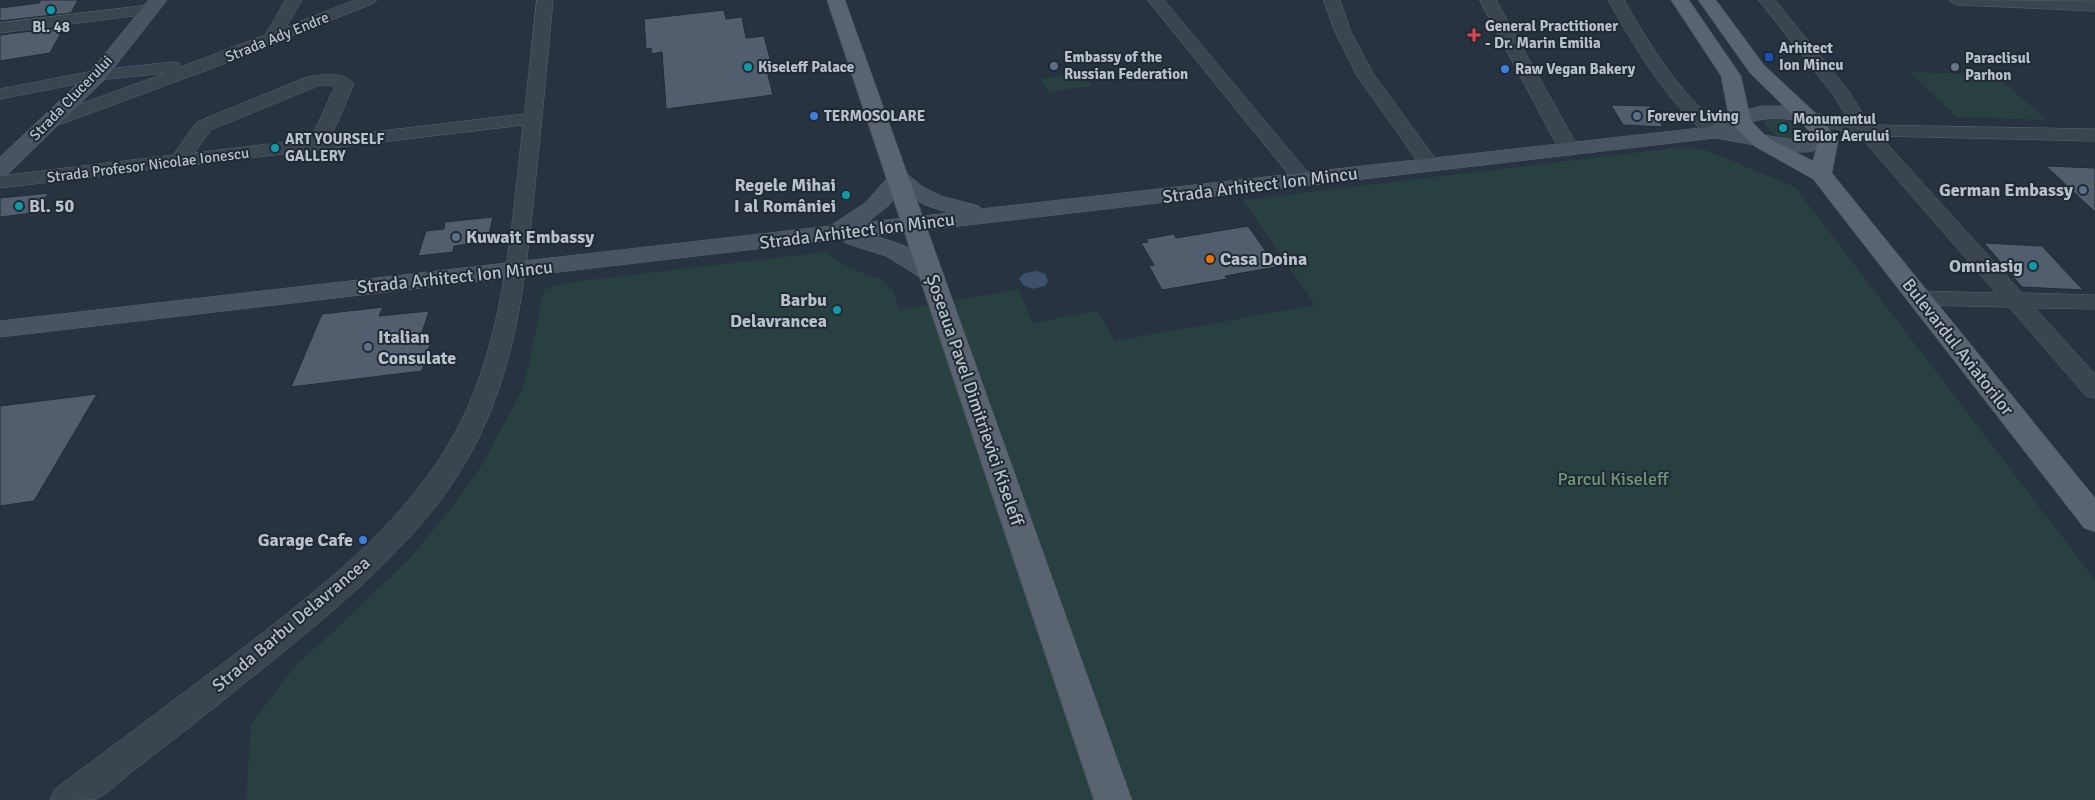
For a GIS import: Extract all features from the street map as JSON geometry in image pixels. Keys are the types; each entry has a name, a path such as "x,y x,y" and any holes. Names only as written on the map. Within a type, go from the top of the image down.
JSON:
{"main road":[{"name":"Șoseaua Pavel Dimitrievici Kiseleff","path":"836,0 1113,800"},
{"path":"1680,0 1727,68 1733,80 1739,118 1761,142 1821,174 1828,141 1810,118 1768,81 1707,0"},
{"name":"Strada Clucerului","path":"0,169 98,75 154,5"},
{"name":"Strada Arhitect Ion Mincu","path":"1715,132 1739,118 1758,111 1810,118"},
{"name":"Strada Arhitect Ion Mincu","path":"0,329 1715,132 1761,142 1808,146 1828,141"},
{"name":"Bulevardul Aviatorilor","path":"1821,174 2095,520"},
{"path":"830,234 871,210 882,201 899,179 917,193 936,203 952,208 997,215"},
{"path":"830,234 874,242 892,248 915,260 932,274"}],"street":[{"path":"270,39 294,0"},
{"name":"Strada Ady Endre","path":"49,122 212,62 369,0"},
{"name":"Strada Barbu Delavrancea","path":"67,800 222,683 332,595 403,527 458,453 478,415 499,354 516,269 545,0"},
{"path":"1156,0 1304,180"},
{"path":"1332,0 1343,32 1366,76 1430,165"},
{"path":"1488,0 1569,149"},
{"path":"1616,0 1666,84 1688,110 1715,132"},
{"path":"1767,0 1842,94 1864,130 2095,390"},
{"path":"1958,0 2095,6"},
{"path":"0,28 154,5"},
{"name":"Strada Ady Endre","path":"0,94 98,75 212,62"},
{"path":"178,162 198,132 213,121 310,82 321,80 341,81 345,84 318,145"},
{"name":"Strada Profesor Nicolae Ionescu","path":"0,182 533,118"},
{"path":"1810,118 1864,130 2095,135"},
{"path":"1828,141 1864,130"},
{"path":"1920,298 2095,302"}],"green space":[{"path":"1909,72 1995,75 2047,120 1957,117"},
{"path":"1083,74 1091,86 1048,92 1041,79"},
{"path":"1766,116 1793,123 1805,138 1802,141 1778,137 1769,130 1761,118"},
{"name":"Parcul Kiseleff","path":"1683,147 1706,150 1795,187 2095,580 2095,800 246,800 251,724 296,665 412,556 453,506 482,465 521,392 528,369 544,290 564,283 825,252 850,268 882,280 893,290 900,310 1018,289 1033,323 1098,311 1115,341 1315,305 1243,200"}],"water":[{"path":"1037,271 1045,274 1048,281 1045,286 1032,289 1023,285 1019,278 1025,273"}],"building":[{"name":"Bl. 48","path":"41,0 78,0 71,13 0,21 0,8 39,3"},
{"name":"Kiseleff Palace","path":"724,10 726,19 742,17 746,38 764,36 772,66 766,67 773,95 666,109 662,52 652,54 651,48 646,49 644,19"},
{"path":"64,27 50,53 0,61 0,35"},
{"name":"Forever Living","path":"1611,105 1650,106 1663,127 1623,125"},
{"name":"German Embassy","path":"2046,166 2095,168 2095,212"},
{"name":"Bl. 50","path":"49,193 33,213 0,217 0,198"},
{"name":"Kuwait Embassy","path":"493,217 487,242 454,246 453,252 418,256 426,231 444,229 445,222"},
{"name":"Casa Doina","path":"1248,226 1277,267 1225,276 1227,279 1162,290 1149,266 1154,265 1141,243 1148,242 1146,239 1174,234 1176,238"},
{"name":"Omniasig","path":"1984,243 2042,246 2083,290 2022,287"},
{"name":"Italian Consulate","path":"383,307 379,316 429,311 418,345 430,344 422,371 291,387 322,314"},
{"path":"97,394 34,501 0,506 0,406"}],"place":[{"name":"Bl. 48","path":"51,10"},
{"name":"General Practitioner - Dr. Marin Emilia","path":"1474,35"},
{"name":"Arhitect Ion Mincu","path":"1769,57"},
{"name":"Embassy of the Russian Federation","path":"1054,66"},
{"name":"Kiseleff Palace","path":"748,67"},
{"name":"Paraclisul Parhon","path":"1955,67"},
{"name":"Raw Vegan Bakery","path":"1505,69"},
{"name":"TERMOSOLARE","path":"814,116"},
{"name":"Forever Living","path":"1637,116"},
{"name":"Monumentul Eroilor Aerului","path":"1783,128"},
{"name":"ART YOURSELF GALLERY","path":"275,148"},
{"name":"German Embassy","path":"2083,190"},
{"name":"Regele Mihai I al României","path":"846,195"},
{"name":"Bl. 50","path":"19,206"},
{"name":"Kuwait Embassy","path":"456,237"},
{"name":"Casa Doina","path":"1210,259"},
{"name":"Omniasig","path":"2033,266"},
{"name":"Barbu Delavrancea","path":"837,310"},
{"name":"Italian Consulate","path":"368,347"},
{"name":"Garage Cafe","path":"363,540"}]}
